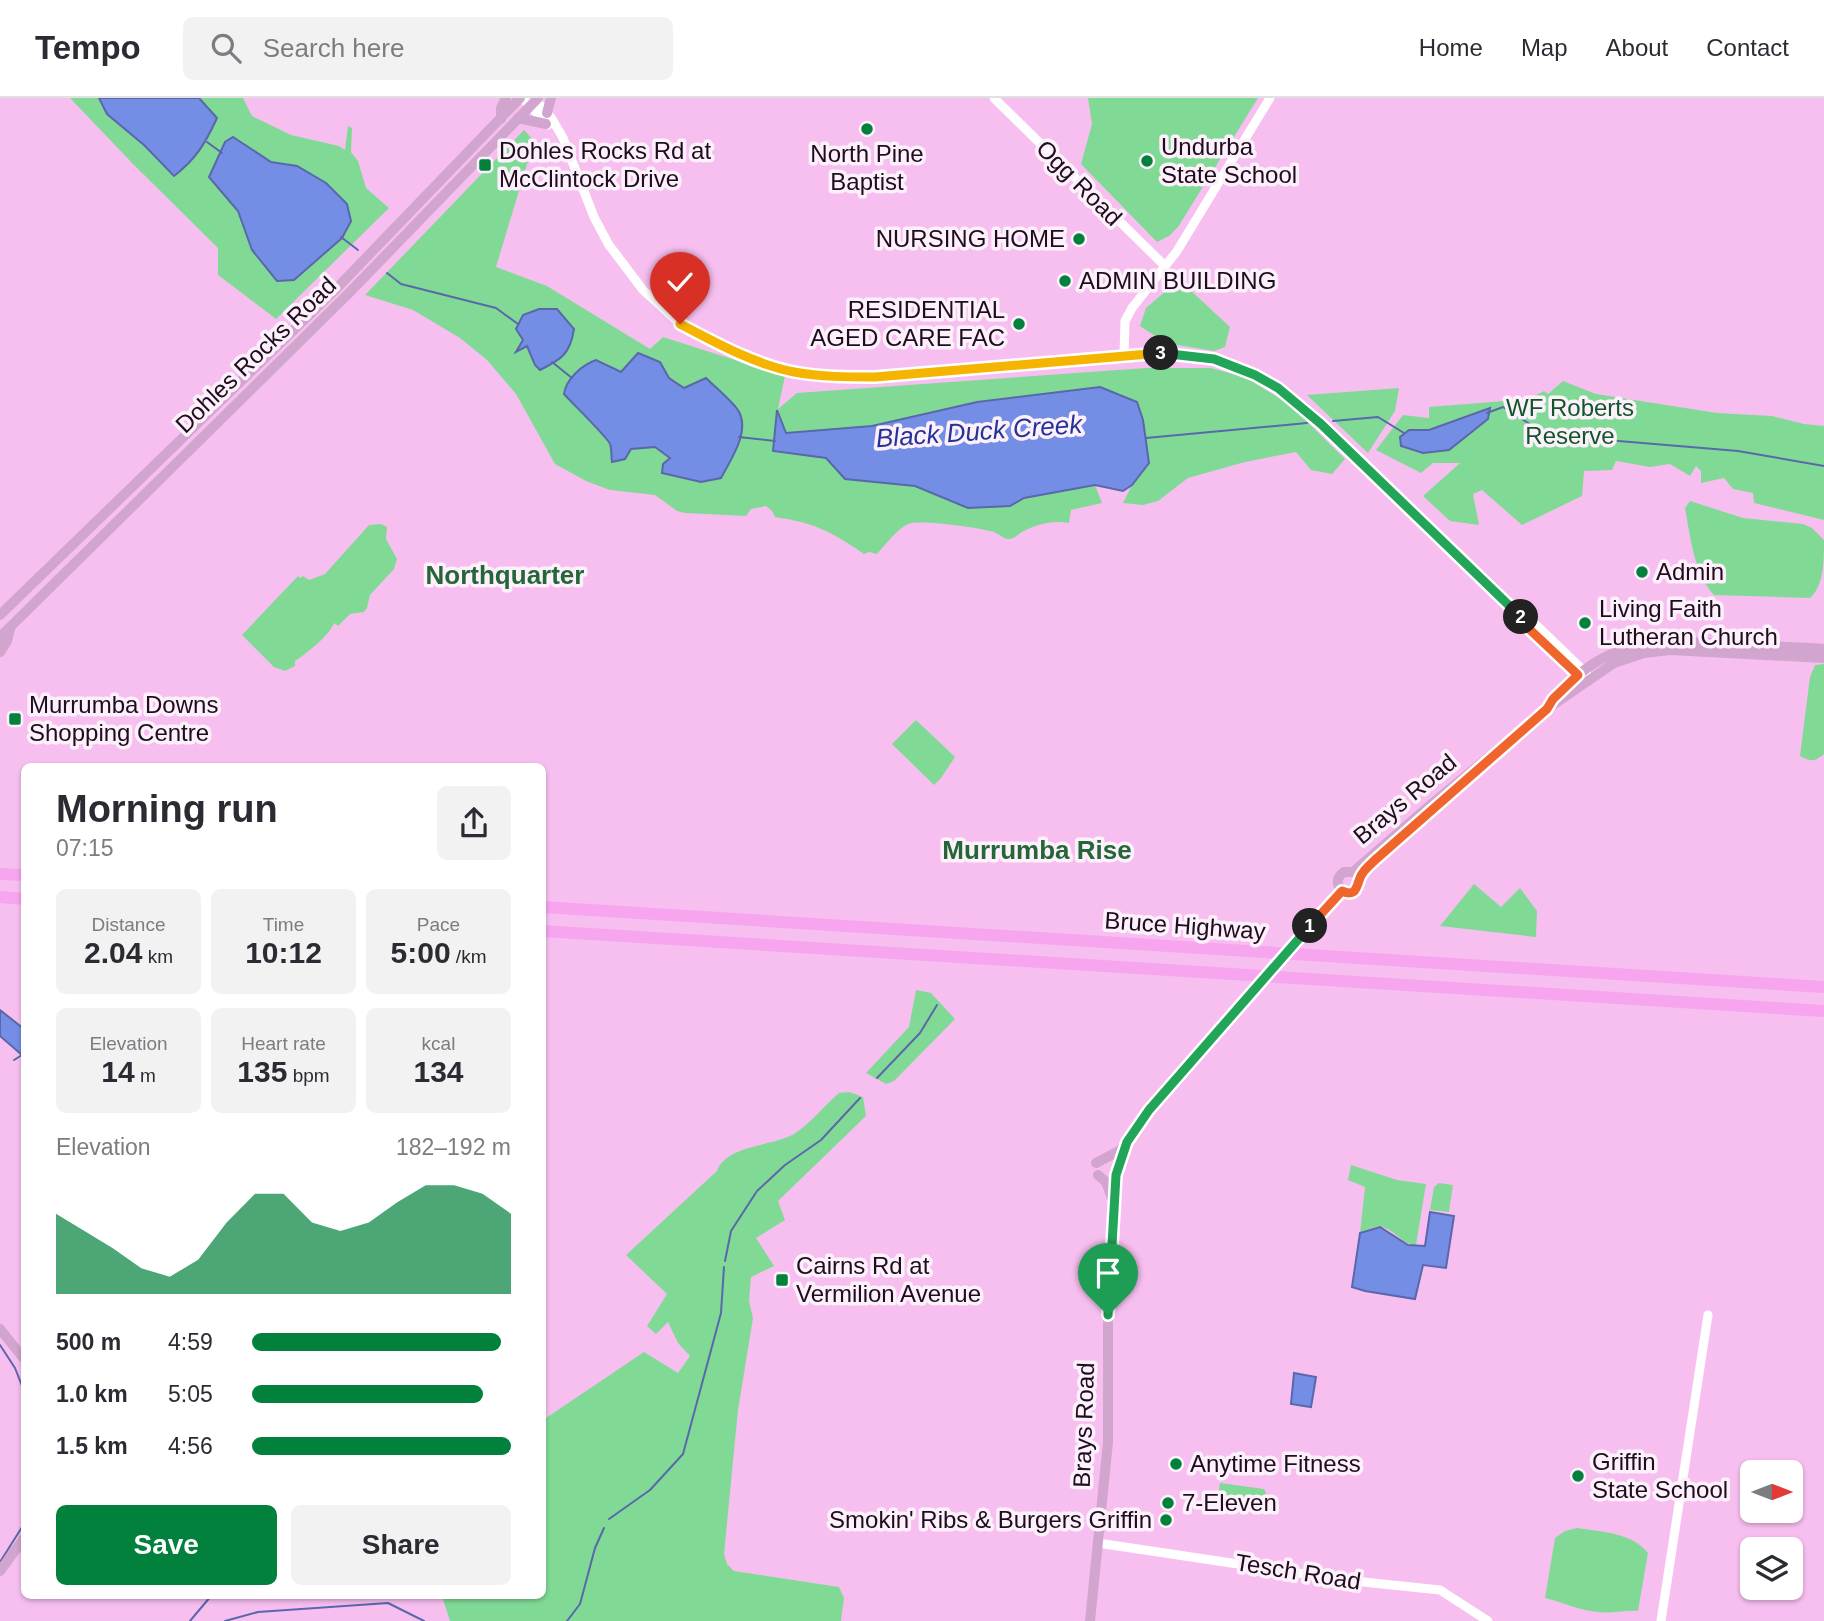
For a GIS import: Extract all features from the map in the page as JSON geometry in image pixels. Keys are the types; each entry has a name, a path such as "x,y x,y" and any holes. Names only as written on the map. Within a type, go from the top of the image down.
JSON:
{"highway":[{"path":"0,874 21,875"},
{"path":"0,897 21,899"},
{"name":"Bruce Highway","path":"546,907 1824,987"},
{"name":"Bruce Highway","path":"546,931 1824,1011"}],"main road":[{"path":"501,119 501,108 506,98"},
{"path":"518,118 547,118 551,98"},
{"name":"Dohles Rocks Road","path":"0,615 335,290 501,119 530,100"},
{"name":"Dohles Rocks Road","path":"0,637 348,294 518,118 530,100"},
{"path":"0,652 7,641 10,626"},
{"name":"Brays Road","path":"1356,875 1616,651 1657,642 1824,649"},
{"name":"Brays Road","path":"1584,676 1622,660 1662,651 1824,658"},
{"path":"1343,872 1356,875 1359,886 1355,891 1342,891 1338,885 1338,877 1343,872"},
{"name":"Brays Road","path":"1090,1621 1108,1434 1108,1315 1113,1200 1116,1175 1127,1142 1149,1110 1342,891"},
{"path":"1096,1163 1119,1152 1127,1142"},
{"path":"1098,1175 1107,1182 1113,1200"},
{"path":"0,1329 21,1355"},
{"path":"0,1571 21,1542"}],"street":[{"name":"Ogg Road","path":"994,98 1165,266"},
{"path":"1124,355 1125,321 1132,308 1177,251 1270,98"},
{"path":"530,100 547,118 565,145 594,218 609,246 643,290 680,324 721,346 775,366 796,372 835,377 875,377 1164,353 1214,359 1255,375 1278,388 1321,424 1522,617 1531,620 1584,676"},
{"path":"1661,1621 1707,1315"},
{"name":"Tesch Road","path":"1098,1543 1344,1580 1440,1590 1489,1621"}],"green space":[{"path":"70,98 243,98 252,116 291,135 339,146 345,150 348,126 352,128 351,152 358,161 366,188 389,208 276,319 218,275 218,248"},
{"name":"Undurba State School","path":"1088,98 1258,98 1178,227 1157,242 1081,164 1092,124"},
{"path":"524,130 534,141 496,267 547,286 650,349 663,337 785,376 778,409 797,393 1146,368 1211,368 1247,378 1290,405 1345,459 1332,474 1311,470 1296,452 1245,462 1188,478 1158,501 1143,505 1123,503 1132,485 1149,463 1100,387 978,401 872,426 786,433 778,412 773,451 826,458 845,479 915,486 968,508 1010,506 1024,498 1095,485 1102,503 1071,510 1069,523 1051,522 1039,525 1010,539 994,532 964,526 908,524 895,533 877,554 864,554 822,529 775,517 766,506 751,509 746,516 685,513 677,511 655,495 610,490 586,481 555,464 516,394 487,360 460,338 413,310 365,295","holes":["596,360 621,372 660,362 669,378 684,388 701,482 655,447 631,449 610,445 605,436"]},
{"path":"1176,277 1230,327 1225,347 1214,351 1166,343 1140,326 1146,308 1167,290"},
{"name":"WF Roberts Reserve","path":"1563,381 1596,394 1717,413 1772,416 1824,426 1824,520 1754,503 1753,493 1733,489 1724,478 1701,483 1701,471 1696,466 1690,476 1670,464 1650,467 1616,461 1612,470 1584,471 1582,496 1522,525 1482,490 1473,494 1479,525 1450,521 1423,496 1460,463 1433,463 1421,473 1376,450 1403,415 1429,418 1429,407 1529,399 1544,391 1548,394"},
{"path":"1399,388 1395,411 1368,453 1307,395"},
{"path":"1690,501 1743,518 1803,524 1812,528 1824,540 1822,572 1815,593 1810,598 1714,595 1702,576 1694,554 1685,508"},
{"path":"381,524 387,527 386,539 397,559 394,569 370,595 367,608 364,612 350,614 338,626 334,623 323,638 295,661 295,666 285,671 274,667 242,635 298,576 309,580 325,574 369,525"},
{"path":"1824,664 1824,754 1810,760 1800,756 1810,677 1815,665"},
{"path":"916,720 955,757 934,785 892,744"},
{"path":"1474,884 1501,907 1520,888 1537,911 1536,937 1440,926"},
{"path":"916,990 931,993 955,1019 894,1081 886,1084 866,1073 909,1027"},
{"path":"849,1092 863,1097 866,1116 778,1201 785,1220 756,1238 774,1266 751,1277 749,1301 753,1318 738,1410 724,1554 727,1564 734,1571 839,1587 844,1598 841,1621 450,1621 443,1599 546,1599 546,1418 644,1352 678,1373 690,1356 678,1343 668,1322 656,1334 647,1326 667,1294 626,1255 717,1171 729,1156 794,1134 839,1093"},
{"path":"1351,1165 1397,1180 1426,1184 1416,1245 1405,1242 1382,1227 1374,1227 1360,1233 1365,1187 1348,1180"},
{"path":"1439,1183 1453,1185 1449,1212 1430,1210 1434,1187"},
{"path":"1220,1483 1264,1489 1264,1504 1259,1508 1217,1502"},
{"path":"1577,1528 1625,1537 1648,1553 1638,1611 1592,1611 1545,1598 1555,1538 1565,1531"}],"water":[{"path":"99,98 199,98 217,118 199,150 174,176 144,145 107,114"},
{"path":"233,137 271,162 297,166 326,183 347,204 351,221 342,238 294,280 277,281 252,250 238,211 209,177 225,142"},
{"path":"539,309 557,309 574,329 564,355 540,370 527,346 516,352 523,340 516,329 523,315"},
{"path":"638,353 660,362 669,378 684,388 706,378 738,410 741,436 721,478 701,482 662,473 663,464 670,458 655,447 631,449 625,459 612,462 608,440 564,394 571,378 591,362 596,360 621,372"},
{"path":"1100,387 1137,402 1143,420 1149,463 1132,485 1123,491 1095,485 1024,498 1010,506 968,508 915,486 845,479 826,458 773,451 777,410 786,433 872,426 977,402"},
{"path":"1490,408 1488,419 1449,450 1423,453 1401,446 1400,437 1409,430 1429,430"},
{"path":"0,1010 21,1027 21,1054 0,1036"},
{"path":"1430,1212 1454,1216 1446,1268 1423,1265 1415,1299 1352,1287 1360,1233 1380,1227 1408,1245 1425,1246"},
{"path":"1294,1373 1316,1377 1311,1407 1291,1404"}],"waterway":[{"name":"Black Duck Creek","path":"207,142 222,153"},
{"name":"Black Duck Creek","path":"341,237 358,250"},
{"name":"Black Duck Creek","path":"387,273 401,284 496,308 518,324"},
{"name":"Black Duck Creek","path":"552,362 572,378"},
{"name":"Black Duck Creek","path":"1487,413 1503,407 1547,435 1738,451 1824,466"},
{"name":"Black Duck Creek","path":"1333,421 1378,417 1404,433"},
{"name":"Black Duck Creek","path":"1146,438 1307,423"},
{"name":"Black Duck Creek","path":"739,437 775,441"},
{"path":"877,1078 920,1033 937,1005"},
{"path":"14,1060 21,1056"},
{"path":"725,1261 731,1231 757,1191 785,1165 821,1140 860,1098"},
{"path":"609,1519 650,1490 683,1454 721,1313 724,1267"},
{"path":"0,1345 15,1368 21,1383"},
{"path":"567,1621 580,1604 595,1548 604,1528"},
{"path":"0,1562 21,1529"},
{"path":"190,1621 208,1599"},
{"path":"225,1621 258,1612 388,1603 424,1621"}],"place":[{"name":"North Pine Baptist","path":"867,129"},
{"name":"Undurba State School","path":"1147,161"},
{"name":"Dohles Rocks Rd at McClintock Drive","path":"485,165"},
{"name":"NURSING HOME","path":"1079,239"},
{"name":"ADMIN BUILDING","path":"1065,281"},
{"name":"RESIDENTIAL AGED CARE FAC","path":"1019,324"},
{"name":"Admin","path":"1642,572"},
{"name":"Living Faith Lutheran Church","path":"1585,623"},
{"name":"Murrumba Downs Shopping Centre","path":"15,719"},
{"name":"Cairns Rd at Vermilion Avenue","path":"782,1280"},
{"name":"Anytime Fitness","path":"1176,1464"},
{"name":"Griffin State School","path":"1578,1476"},
{"name":"7-Eleven","path":"1168,1503"},
{"name":"Smokin' Ribs & Burgers Griffin","path":"1166,1520"}],"district":[{"name":"Northquarter","path":"505,575"},
{"name":"Murrumba Rise","path":"1037,850"}],"route":[{"path":"680,324 721,346 785,370 835,377 875,377 1164,353 1192,355 1233,365 1278,388 1321,424 1522,617 1527,627 1578,675 1553,699 1547,709 1375,860 1359,879 1359,886 1355,891 1342,891 1149,1110 1127,1142 1116,1175 1108,1315"}]}
